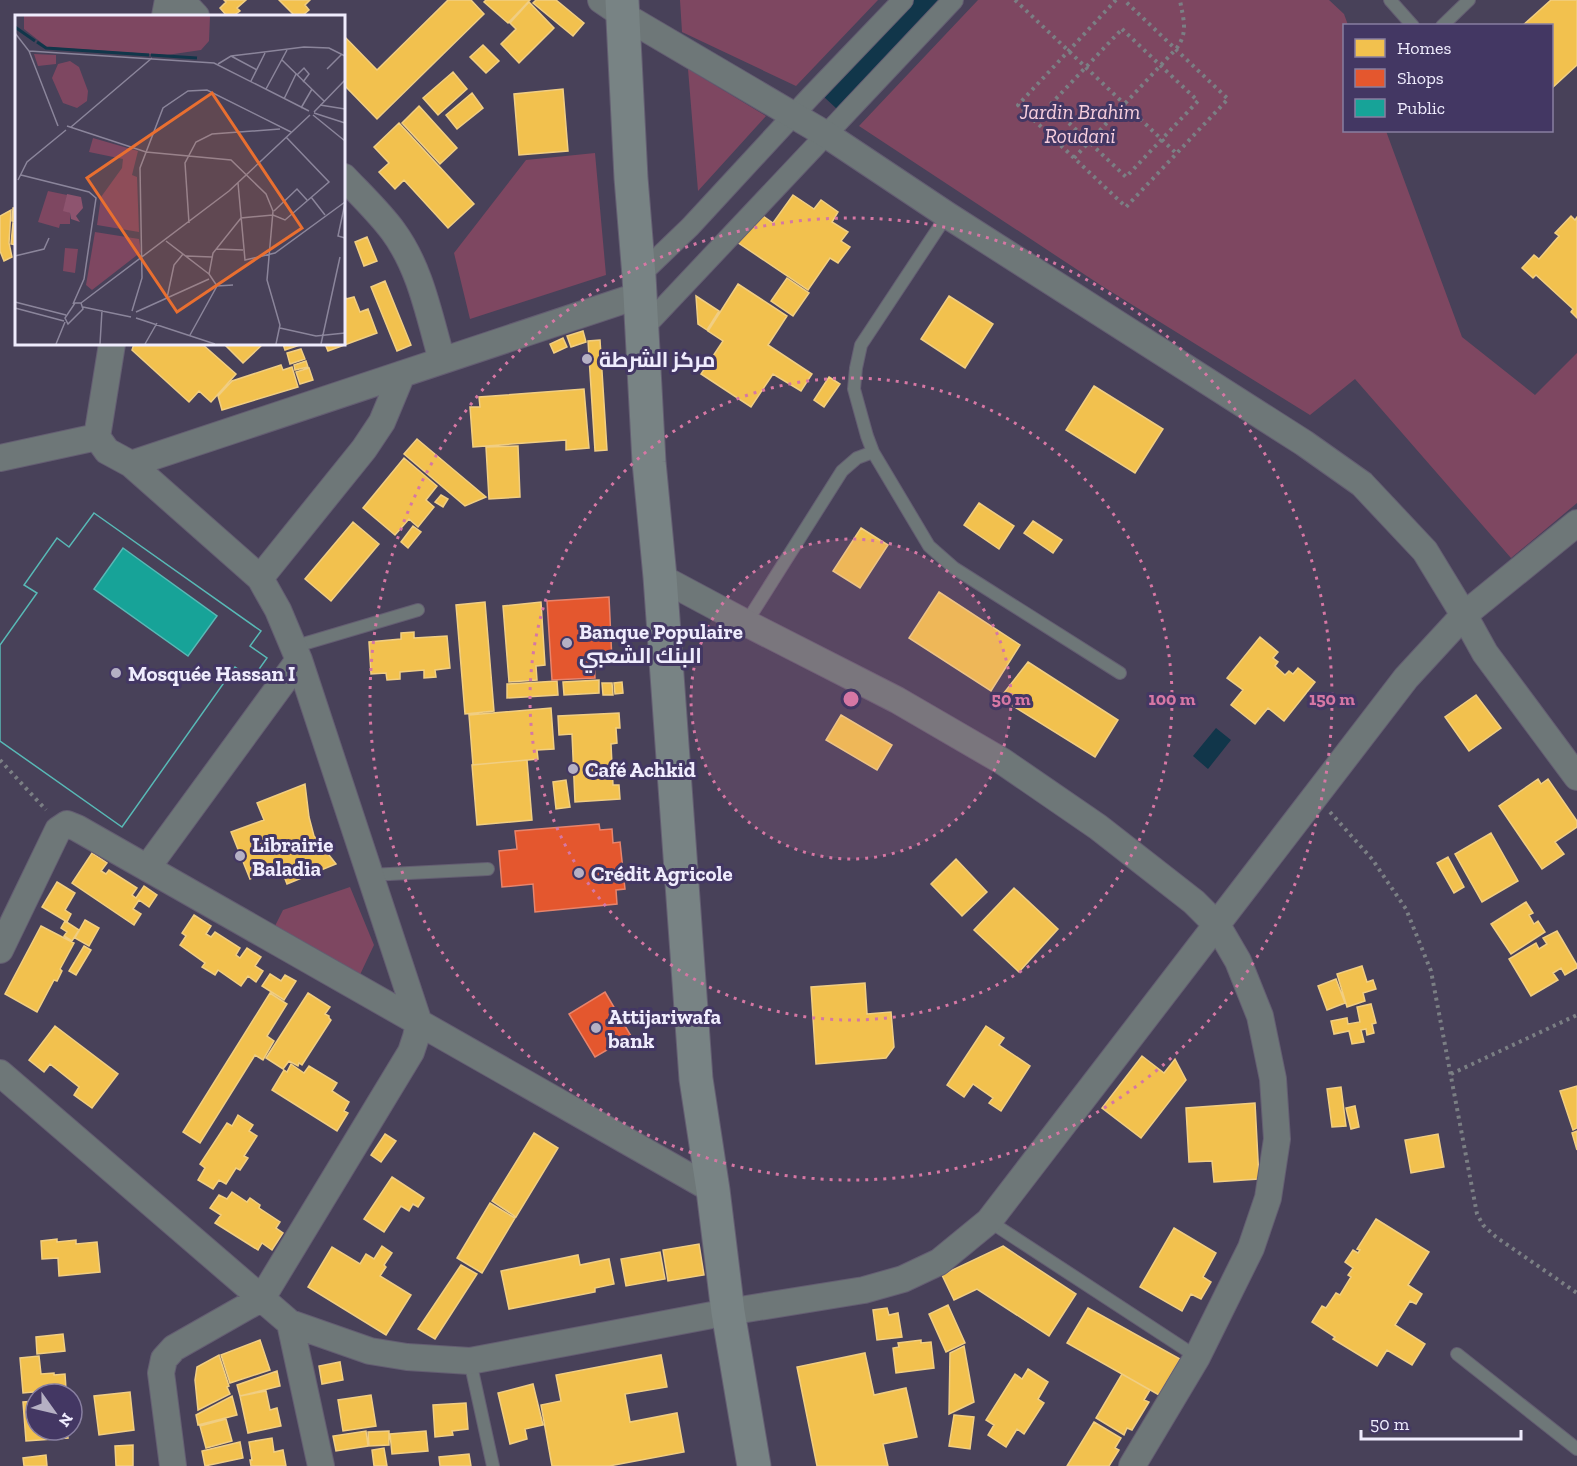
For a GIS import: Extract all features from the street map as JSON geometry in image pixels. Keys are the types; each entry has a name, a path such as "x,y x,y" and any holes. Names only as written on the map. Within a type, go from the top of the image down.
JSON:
{"main road":[{"path":"615,5 640,285 649,462 660,577 696,1079 728,1312 754,1466"}],"street":[{"path":"165,15 168,0"},
{"path":"181,0 195,15"},
{"path":"131,464 442,360 640,285 690,227 903,0"},
{"path":"642,330 953,0"},
{"path":"615,5 827,135 1285,431 1362,484 1425,551 1485,653 1577,777"},
{"path":"345,178 393,231 407,254 419,279 442,360"},
{"path":"112,345 97,437 107,451 131,464 260,578 278,610 296,654 419,1023 411,1052 262,1298 174,1348 164,1359 161,1373 173,1466"},
{"path":"260,578 364,449 382,422 402,374"},
{"path":"0,458 97,437"},
{"path":"0,1073 290,1323 370,1351 407,1357 470,1361 728,1312 864,1290 903,1279 939,1262 988,1221 1406,678 1464,615 1577,523"},
{"path":"660,577 897,700 1002,761 1116,840 1194,902 1216,925 1238,960 1260,1016 1273,1079 1277,1139 1268,1198 1251,1248 1197,1357 1132,1466"},
{"path":"147,868 296,654"},
{"path":"0,950 58,830 67,824 78,828 713,1190"},
{"path":"290,1323 321,1466"}],"lane":[{"path":"1390,0 1411,24"},
{"path":"1444,24 1468,0"},
{"path":"947,214 861,345 854,389 873,452 929,546 941,558 1120,673"},
{"path":"746,623 842,471 857,458 873,452"},
{"path":"296,654 418,610"},
{"path":"370,875 488,869"},
{"path":"988,1221 1197,1357"},
{"path":"1457,1354 1577,1449"},
{"path":"470,1361 493,1466"}],"path":[{"path":"1016,0 1177,154"},
{"path":"1116,0 1018,105 1126,207 1228,99 1124,0"},
{"path":"1074,158 1182,41 1184,32 1180,0"},
{"path":"1122,29 1198,101 1126,177 1050,105 1085,68 1122,29"},
{"path":"0,760 46,809 67,824"},
{"path":"1316,796 1372,859 1406,909 1431,971 1480,1220 1496,1237 1577,1293"},
{"path":"1450,1074 1577,1015"}],"green space":[{"path":"680,0 878,0 796,86 682,32"},
{"name":"Jardin Brahim Roudani","path":"978,0 1329,0 1344,14 1348,24 1343,24 1343,132 1386,132 1462,337 1535,395 1577,353 1577,503 1511,558 1355,379 1310,415 1102,286 859,126"},
{"path":"688,69 766,116 698,191"},
{"path":"595,153 606,275 470,319 454,253 526,160"},
{"path":"350,887 374,945 357,981 274,928 283,910"}],"water":[{"path":"914,0 940,0 837,109 823,96"},
{"path":"1216,728 1231,740 1208,769 1193,756"}],"building: Homes":[{"path":"224,0 246,0 237,8 240,11 234,15 226,15 220,8 226,2"},
{"path":"279,0 310,0 305,5 309,10 303,15 294,15"},
{"path":"448,0 471,0 484,14 377,119 345,86 345,37 377,70"},
{"path":"486,0 530,0 508,23 484,2"},
{"path":"536,0 556,0 584,23 573,36 533,3"},
{"path":"1551,0 1577,0 1577,65 1553,87 1553,24 1524,24"},
{"path":"529,2 554,28 519,63 501,44 516,29 510,23"},
{"path":"483,45 499,61 486,73 470,57"},
{"path":"453,72 467,89 438,115 423,98"},
{"path":"563,89 568,151 519,155 514,94"},
{"path":"472,93 483,108 457,129 446,115"},
{"path":"419,106 457,148 440,164 402,123"},
{"path":"399,123 474,204 448,228 404,180 395,189 379,172 389,163 374,147"},
{"path":"793,195 814,209 821,200 838,212 832,222 848,232 841,241 850,247 838,263 830,258 808,290 737,242 757,212 773,223"},
{"path":"13,208 15,208 15,222 12,221"},
{"path":"11,210 9,243 12,257 4,261 0,251 0,216"},
{"path":"1571,216 1575,220 1577,217 1577,318 1571,312 1573,309 1536,275 1533,278 1522,268 1534,255 1539,259 1559,236 1555,233"},
{"path":"13,223 15,224 15,245 11,244"},
{"path":"367,237 377,261 364,266 355,242"},
{"path":"787,278 809,293 793,316 771,301"},
{"path":"385,281 411,345 397,351 371,287"},
{"path":"738,284 787,316 768,345 812,374 801,391 773,374 751,407 701,374 723,341 708,331"},
{"path":"345,296 346,299 354,297 360,312 368,309 377,333 345,345"},
{"path":"696,296 719,311 707,330 698,324"},
{"path":"949,296 993,324 965,368 921,339"},
{"path":"583,331 586,342 571,347 567,336"},
{"path":"563,338 567,347 554,353 550,344"},
{"path":"600,340 607,450 595,451 588,341"},
{"path":"134,345 203,345 236,374 211,402 199,391 189,402 132,350"},
{"path":"225,345 262,345 243,363"},
{"path":"283,345 300,345 285,350"},
{"path":"325,345 344,345 328,351"},
{"path":"301,349 305,359 290,364 287,353"},
{"path":"306,361 308,367 295,370 294,365"},
{"path":"281,365 283,370 292,367 298,387 222,410 218,396 232,381"},
{"path":"309,368 313,380 300,384 296,372"},
{"path":"829,377 840,384 824,407 814,400"},
{"path":"1094,386 1163,429 1135,473 1066,430"},
{"path":"584,389 589,448 566,450 566,440 473,447 470,407 480,407 479,397"},
{"path":"417,439 486,497 465,506 404,454"},
{"path":"518,446 520,497 489,499 486,447"},
{"path":"404,458 437,486 426,500 434,507 418,527 409,519 395,535 363,508"},
{"path":"441,495 448,499 443,507 435,502"},
{"path":"979,503 1014,526 999,549 964,525"},
{"path":"1033,521 1062,540 1053,553 1024,533"},
{"path":"353,522 379,544 331,601 305,579"},
{"path":"413,526 421,532 408,548 401,542"},
{"path":"861,528 888,545 860,588 833,571"},
{"path":"939,592 1020,645 991,691 909,638"},
{"path":"485,602 494,711 465,714 456,605"},
{"path":"541,602 545,665 536,666 537,680 509,682 503,606"},
{"path":"414,632 414,638 447,636 450,668 435,670 436,677 424,678 424,670 400,672 400,679 387,680 386,673 371,674 369,642 401,639 401,633"},
{"path":"1260,637 1278,652 1273,658 1278,662 1275,666 1285,675 1289,671 1293,674 1298,668 1315,682 1284,721 1268,708 1255,724 1231,705 1243,690 1227,678"},
{"path":"1028,662 1118,720 1095,757 1000,698"},
{"path":"599,680 599,693 564,695 563,682"},
{"path":"557,681 558,695 507,698 507,684"},
{"path":"622,682 623,693 615,694 614,683"},
{"path":"602,683 612,683 613,695 603,695"},
{"path":"1476,695 1501,728 1469,751 1445,717"},
{"path":"551,708 554,749 537,750 538,759 473,765 469,715"},
{"path":"619,713 620,728 616,728 617,743 611,744 613,785 619,785 620,799 575,802 572,734 559,735 558,716"},
{"path":"841,715 892,745 877,770 826,740"},
{"path":"527,760 532,820 477,825 472,765"},
{"path":"1538,779 1541,784 1548,779 1577,821 1577,827 1555,842 1564,854 1542,869 1499,806"},
{"path":"566,780 570,807 556,809 553,782"},
{"path":"305,784 314,836 336,864 287,884 280,866 250,879 231,832 264,820 257,803"},
{"path":"1491,833 1518,881 1482,902 1455,854"},
{"path":"92,853 107,863 101,871 106,874 109,870 137,888 132,895 136,898 144,886 157,895 149,907 139,900 133,909 141,914 134,925 72,883"},
{"path":"1448,857 1464,887 1454,893 1437,863"},
{"path":"956,859 987,892 962,916 931,884"},
{"path":"57,882 75,893 65,910 71,914 67,922 42,907"},
{"path":"1014,888 1058,929 1019,972 974,930"},
{"path":"1526,902 1533,913 1529,915 1534,924 1538,921 1545,932 1511,954 1491,924"},
{"path":"194,915 211,926 206,934 211,937 215,932 240,948 236,955 240,958 247,948 261,957 255,966 263,971 256,982 248,976 241,986 218,970 215,975 202,967 205,963 180,945 186,936 182,933"},
{"path":"85,920 99,928 89,946 75,938"},
{"path":"65,921 79,930 72,941 64,936 67,932 61,928"},
{"path":"41,926 74,943 60,969 62,971 57,981 54,980 37,1012 5,994"},
{"path":"1557,931 1577,968 1565,975 1561,968 1553,973 1558,980 1531,996 1509,959 1536,943 1539,949 1547,944 1543,938"},
{"path":"84,946 91,950 76,975 69,971"},
{"path":"1362,966 1367,982 1373,980 1376,989 1363,993 1365,1001 1347,1007 1337,974"},
{"path":"270,974 281,981 285,975 296,981 284,1000 262,986"},
{"path":"1336,979 1345,1003 1327,1010 1318,986"},
{"path":"865,983 867,1014 891,1012 894,1047 886,1058 816,1064 811,987"},
{"path":"270,993 287,1004 267,1036 274,1041 263,1060 255,1055 200,1143 183,1132"},
{"path":"308,993 330,1007 325,1014 331,1020 302,1065 299,1063 298,1066 289,1061 283,1069 266,1058"},
{"path":"1371,1004 1376,1023 1372,1024 1374,1033 1367,1035 1366,1029 1361,1030 1364,1042 1352,1044 1349,1031 1334,1034 1331,1021 1347,1018 1348,1024 1360,1022 1357,1007"},
{"path":"55,1026 118,1074 92,1108 74,1095 79,1087 50,1064 44,1072 29,1060"},
{"path":"986,1026 1004,1038 999,1045 1030,1066 1001,1111 989,1103 993,1098 973,1084 964,1097 947,1085"},
{"path":"1142,1056 1164,1073 1175,1059 1186,1080 1141,1138 1102,1108"},
{"path":"291,1064 304,1073 309,1066 337,1083 332,1091 349,1102 344,1111 348,1113 337,1131 272,1090 284,1070 287,1072"},
{"path":"1577,1086 1577,1128 1573,1130 1560,1091"},
{"path":"1341,1087 1346,1126 1332,1127 1327,1089"},
{"path":"1255,1103 1259,1179 1214,1182 1212,1161 1189,1162 1186,1108"},
{"path":"1355,1106 1359,1127 1351,1129 1346,1108"},
{"path":"238,1115 253,1125 249,1131 257,1136 244,1156 248,1158 240,1170 236,1168 226,1184 219,1180 213,1189 198,1180 205,1168 200,1164 227,1123 232,1126"},
{"path":"1577,1131 1577,1150 1572,1133"},
{"path":"534,1133 558,1148 516,1217 492,1201"},
{"path":"385,1134 396,1141 381,1162 371,1155"},
{"path":"1438,1134 1444,1167 1411,1173 1405,1140"},
{"path":"392,1177 424,1198 418,1207 413,1204 409,1211 401,1206 384,1232 364,1219"},
{"path":"232,1192 247,1202 250,1198 260,1205 259,1208 280,1222 276,1228 283,1233 272,1250 262,1243 258,1250 215,1223 221,1215 210,1208 219,1195 227,1199"},
{"path":"490,1203 515,1218 482,1273 457,1258"},
{"path":"1376,1219 1429,1252 1408,1285 1422,1294 1416,1304 1410,1301 1395,1325 1425,1344 1412,1365 1387,1350 1377,1366 1333,1339 1335,1337 1312,1322 1322,1306 1326,1308 1336,1293 1340,1295 1351,1277 1348,1275 1353,1268 1345,1262 1353,1250 1358,1253 1360,1250 1357,1249"},
{"path":"1174,1228 1216,1253 1203,1277 1211,1282 1201,1299 1191,1294 1182,1311 1140,1287"},
{"path":"57,1239 57,1242 76,1240 76,1244 97,1242 100,1272 59,1276 58,1258 42,1259 41,1241"},
{"path":"699,1244 704,1275 668,1281 663,1250"},
{"path":"382,1246 392,1253 380,1276 411,1295 386,1335 308,1287 332,1247 360,1264 366,1254 374,1259"},
{"path":"1003,1246 1076,1294 1049,1336 977,1289 954,1300 942,1275"},
{"path":"660,1252 665,1279 626,1286 621,1259"},
{"path":"578,1255 580,1265 609,1259 614,1284 595,1288 595,1292 509,1309 501,1271"},
{"path":"461,1265 477,1274 435,1339 418,1329"},
{"path":"948,1305 965,1343 946,1352 929,1314"},
{"path":"887,1308 889,1315 898,1313 902,1337 877,1340 873,1310"},
{"path":"1088,1308 1180,1359 1159,1395 1067,1343"},
{"path":"63,1334 65,1351 37,1354 36,1337"},
{"path":"260,1340 270,1370 230,1383 221,1355"},
{"path":"921,1340 921,1343 931,1342 934,1368 896,1373 893,1348 899,1347 898,1343"},
{"path":"964,1346 974,1402 949,1414 950,1353"},
{"path":"865,1353 874,1395 906,1388 917,1437 883,1444 888,1466 817,1466 797,1367"},
{"path":"219,1355 230,1394 198,1410 195,1380 197,1367"},
{"path":"661,1355 667,1387 625,1394 630,1422 677,1413 684,1452 609,1466 552,1466 541,1405 561,1401 556,1375"},
{"path":"39,1356 41,1374 65,1374 66,1382 24,1382 23,1393 20,1358"},
{"path":"340,1362 343,1380 322,1384 319,1366"},
{"path":"1028,1369 1048,1382 1038,1399 1044,1403 1024,1434 1017,1429 1006,1447 988,1435 994,1425 986,1420 1015,1374 1022,1379"},
{"path":"277,1371 280,1386 240,1396 237,1385"},
{"path":"1122,1374 1150,1390 1144,1400 1149,1402 1132,1430 1127,1428 1124,1435 1096,1418"},
{"path":"533,1384 543,1425 525,1429 527,1439 510,1444 498,1393"},
{"path":"266,1391 270,1410 277,1408 281,1426 248,1433 240,1396"},
{"path":"130,1392 134,1430 99,1435 94,1396"},
{"path":"371,1395 376,1426 343,1431 338,1400"},
{"path":"232,1396 237,1415 198,1425 196,1415"},
{"path":"466,1403 468,1429 452,1431 453,1435 435,1437 433,1405"},
{"path":"954,1415 974,1417 970,1449 949,1446"},
{"path":"226,1419 232,1441 206,1448 200,1426"},
{"path":"1094,1422 1121,1438 1115,1448 1119,1450 1109,1466 1067,1466"},
{"path":"366,1431 368,1446 336,1451 333,1436"},
{"path":"389,1431 389,1445 369,1446 368,1432"},
{"path":"426,1431 428,1451 392,1454 390,1434"},
{"path":"272,1438 274,1452 283,1450 286,1466 251,1466 249,1442"},
{"path":"240,1442 243,1458 205,1466 202,1451"},
{"path":"133,1445 133,1466 116,1466 115,1446"},
{"path":"384,1448 387,1466 374,1466 372,1450"},
{"path":"469,1454 471,1466 440,1466 439,1457"},
{"path":"46,1455 47,1466 24,1466 23,1458"}],"building: Shops":[{"path":"609,597 612,661 594,662 595,678 552,680 547,601"},
{"path":"599,824 600,830 612,829 613,843 620,842 625,889 616,890 617,904 535,912 533,884 502,887 499,851 517,849 515,831"},
{"path":"605,992 631,1036 595,1057 569,1014"}],"building: Public":[{"name":"Mosquée Hassan I","path":"94,513 261,631 250,646 267,658 252,679 235,667 122,827 0,741 0,645 37,593 24,585 57,538 69,547","holes":["123,548 217,616 188,656 94,589"]},
{"name":"Mosquée Hassan I","path":"94,513 261,631 250,646 267,658 252,679 235,667 122,827 0,741 0,645 37,593 24,585 57,538 69,547"}],"place":[{"name":"مركز الشرطة","path":"587,359"},
{"name":"Banque Populaire البنك الشعبي","path":"567,643"},
{"name":"Mosquée Hassan I","path":"116,673"},
{"name":"Café Achkid","path":"573,769"},
{"name":"Librairie Baladia","path":"240,856"},
{"name":"Crédit Agricole","path":"579,873"},
{"name":"Attijariwafa bank","path":"596,1028"}]}
